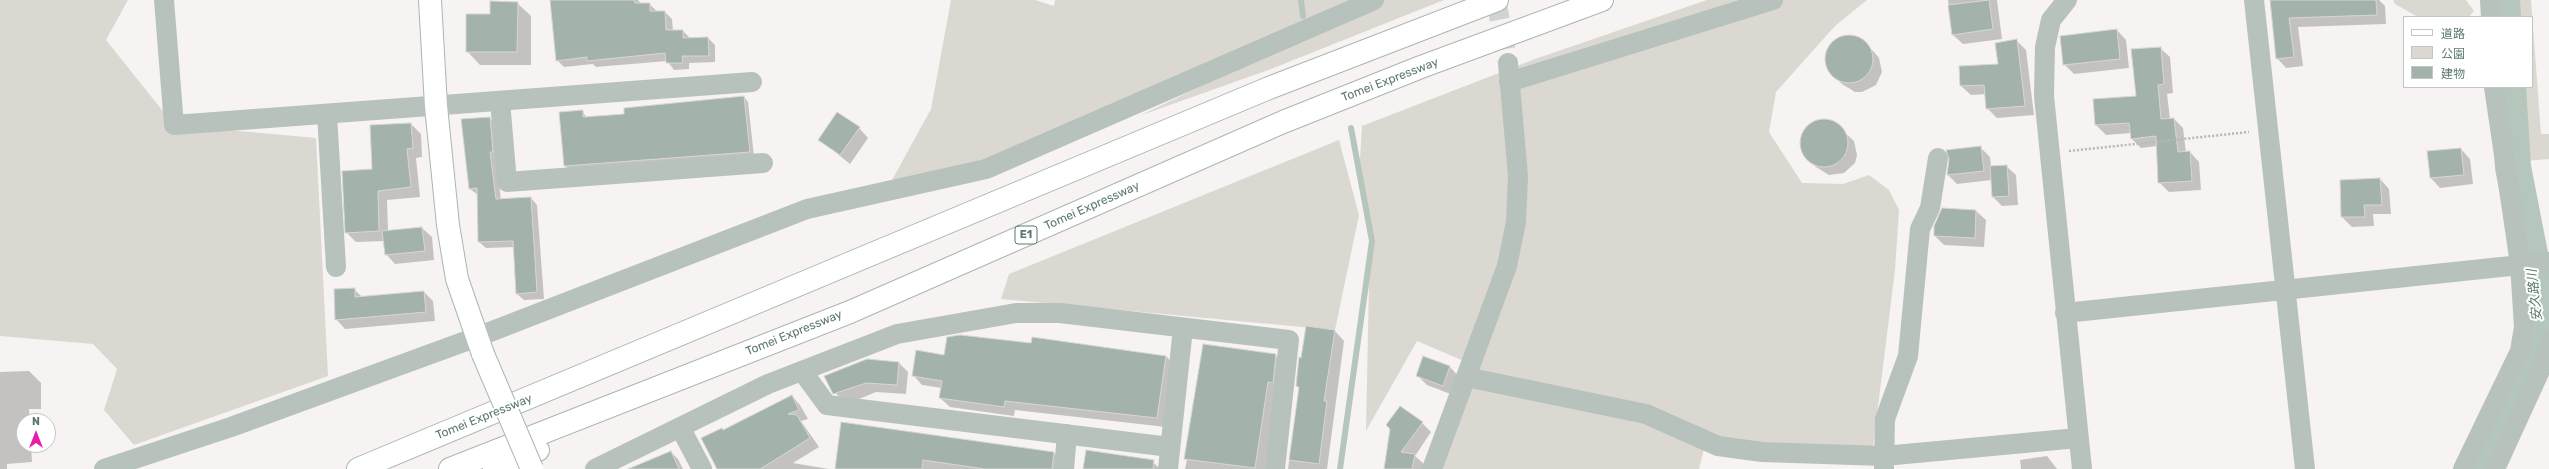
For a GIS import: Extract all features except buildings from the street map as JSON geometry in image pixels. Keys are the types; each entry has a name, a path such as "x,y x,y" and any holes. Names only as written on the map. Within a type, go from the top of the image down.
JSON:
{"main road":[{"path":"430,0 436,106 448,225 457,279 480,346 532,469"},
{"name":"Tomei Expressway","path":"358,469 622,360 1269,88 1497,0"},
{"name":"Tomei Expressway","path":"450,469 850,312 1283,122 1422,67 1602,0"},
{"path":"494,469 850,312"}],"street":[{"path":"164,0 174,125 752,82"},
{"path":"104,469 480,346 807,209 986,170 1374,0"},
{"path":"1432,469 1507,266 1516,222 1518,176 1508,72 1773,0"},
{"path":"2067,0 2050,20 2045,47 2044,96 2048,153 2082,469"},
{"path":"2254,0 2305,469"},
{"path":"2490,0 2490,16"},
{"path":"2463,469 2520,351 2524,327 2520,264 2494,88"},
{"path":"500,101 507,182 763,163"},
{"path":"327,114 336,267"},
{"path":"1884,462 1885,419 1908,356 1920,229 1930,208 1938,158"},
{"path":"2065,312 2520,264 2549,268"},
{"path":"595,469 768,384 896,334 1016,314 1060,313 1290,340 1275,469"},
{"path":"1168,469 1183,328"},
{"path":"2495,469 2544,362 2549,340"},
{"path":"802,371 827,405 1170,447"},
{"path":"1466,377 1646,414 1718,446 1762,452 1884,462 2078,438"},
{"path":"680,427 702,469"},
{"path":"1064,469 1067,434"}],"path":[{"path":"2048,153 2268,130"}],"green space":[{"path":"0,0 128,0 106,40 174,125 316,138 328,376 134,445 104,410 117,369 93,344 0,336"},
{"path":"951,0 1035,0 1054,6 1055,0 1374,0 980,171 891,182 931,109"},
{"path":"1381,0 1444,0 1271,69 1139,116"},
{"path":"1707,0 1867,0 1835,26 1776,92 1769,132 1802,183 1843,184 1869,175 1889,190 1899,210 1895,270 1872,455 1706,441 1699,469 1432,469 1471,364 1417,341 1366,431 1370,232 1359,175 1362,126 1535,59"},
{"path":"2393,0 2466,0 2474,11 2470,16 2416,16 2395,4"},
{"path":"2508,0 2531,0 2532,16 2510,16"},
{"path":"2533,27 2541,134 2549,134 2549,159 2525,161 2517,88 2533,88"},
{"path":"1339,140 1359,215 1335,330 1001,299 1009,274"}],"waterway":[{"path":"1301,0 1303,16"},
{"name":"安久路川","path":"2502,0 2503,16"},
{"name":"安久路川","path":"2479,469 2530,358 2539,323 2535,280 2513,167 2508,88"},
{"path":"1340,469 1372,241 1351,128"}],"tunnel":[{"path":"1496,0 1508,63"}]}
